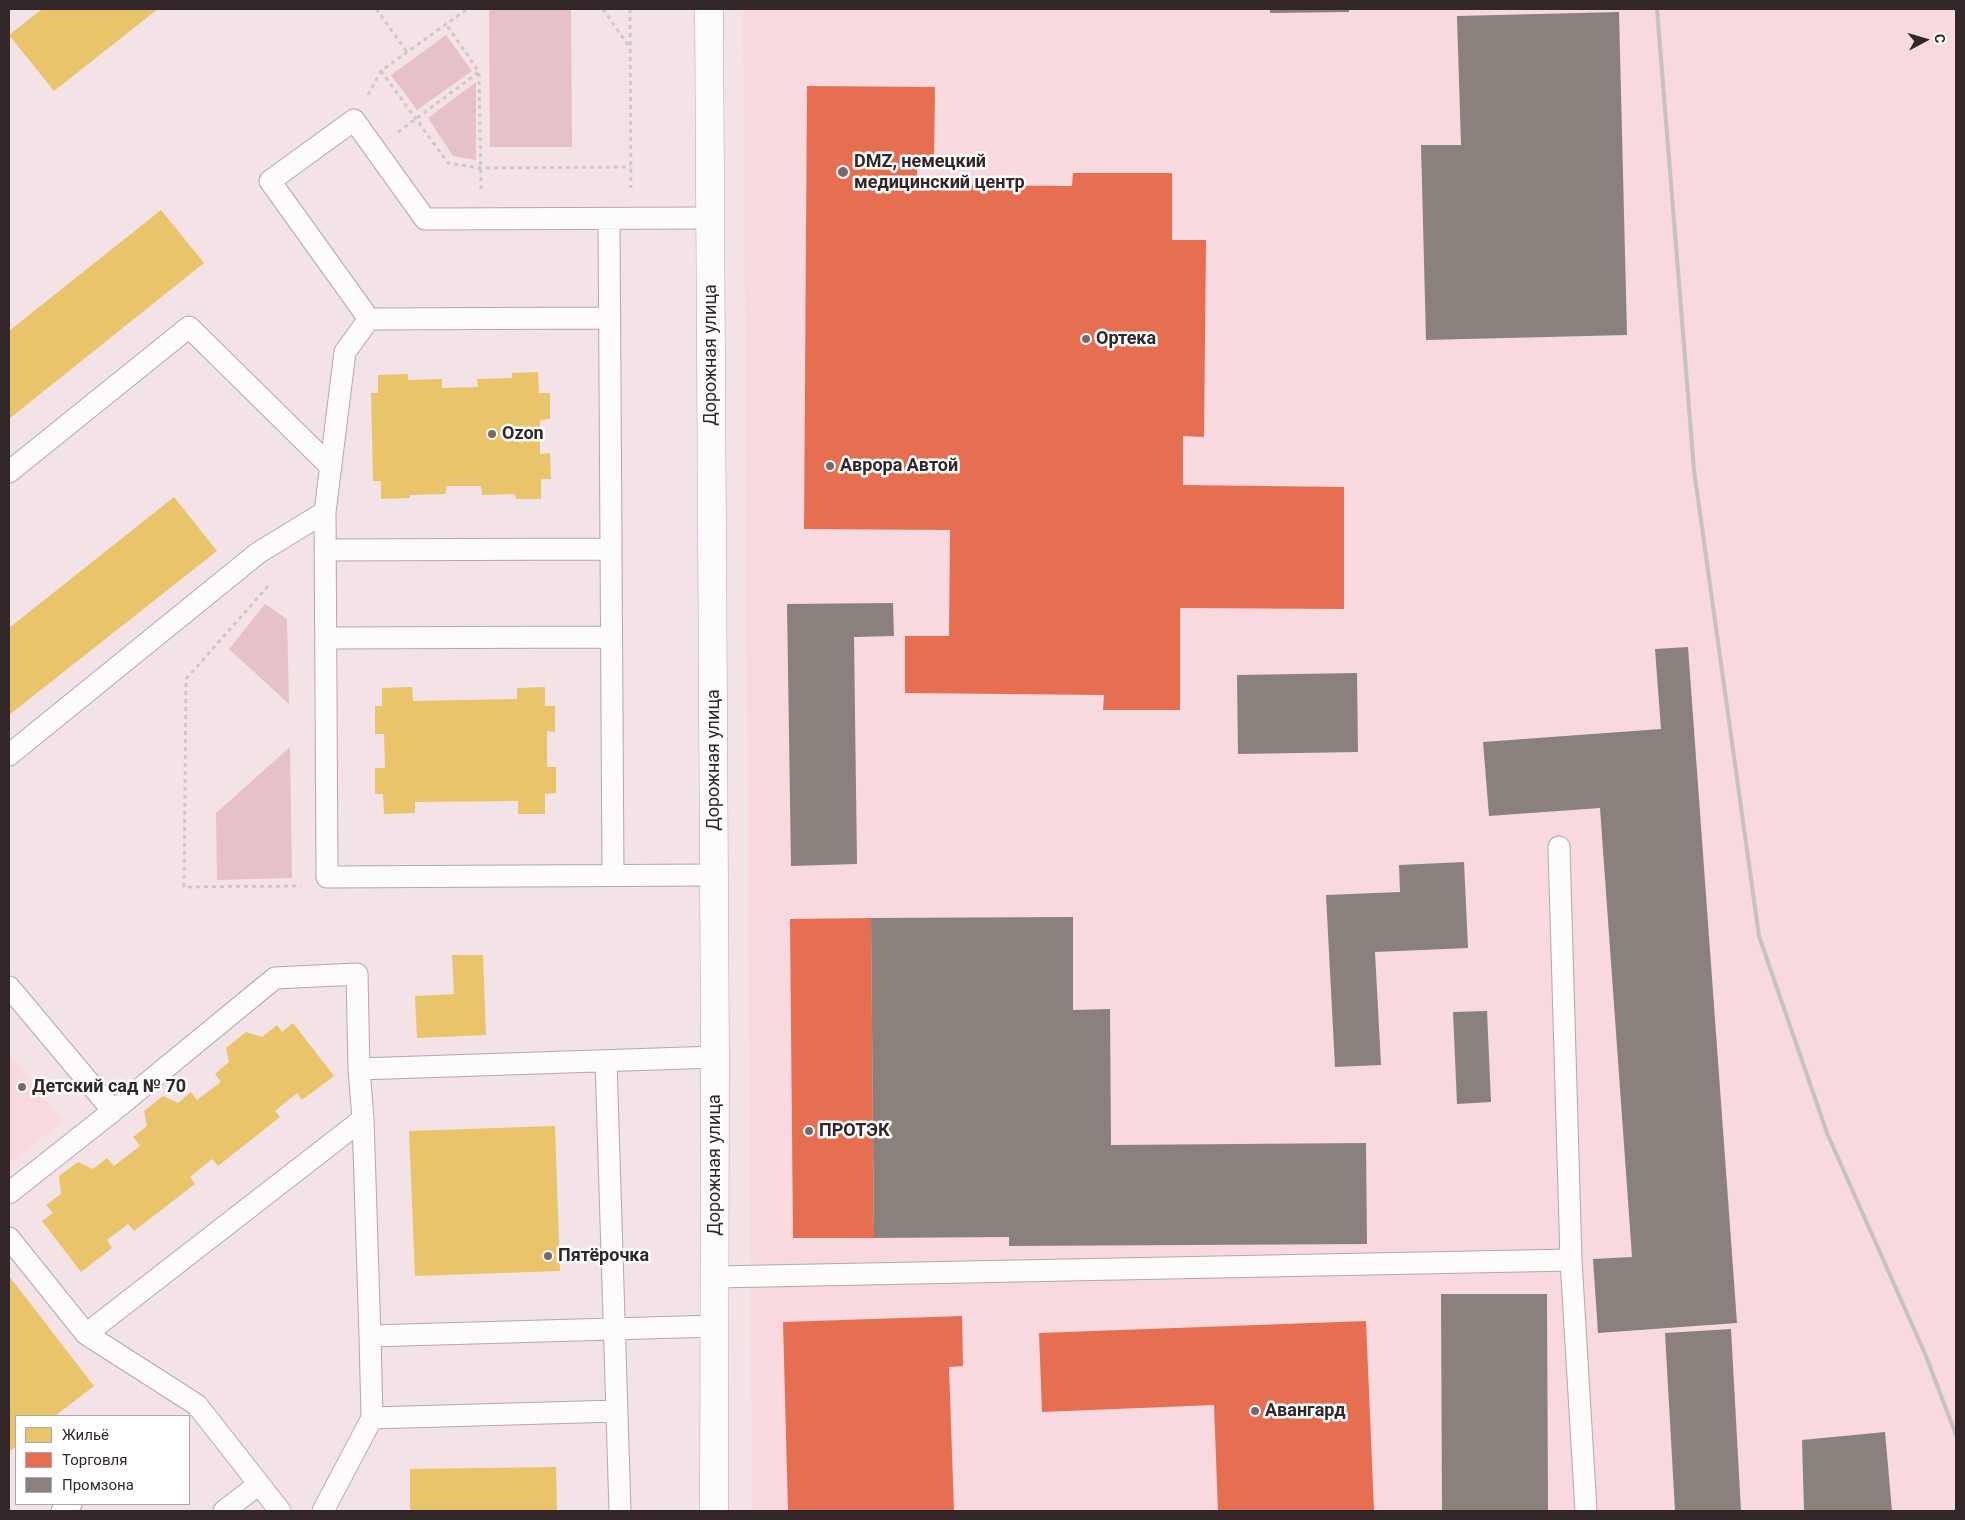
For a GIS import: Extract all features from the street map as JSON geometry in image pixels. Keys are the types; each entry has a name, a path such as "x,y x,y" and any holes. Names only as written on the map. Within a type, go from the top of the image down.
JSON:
{"street":[{"name":"Дорожная улица","path":"710,9 715,1057 714,1511"}],"lane":[{"path":"369,319 270,181 354,120 425,219 710,218"},
{"path":"609,219 612,875"},
{"path":"369,319 609,318"},
{"path":"369,319 345,352 325,512 327,876 714,875"},
{"path":"9,472 189,327 331,467"},
{"path":"9,755 258,553 325,512"},
{"path":"326,550 610,548"},
{"path":"326,638 611,637"},
{"path":"1559,848 1571,1260 1586,1511"},
{"path":"9,1193 113,1111 275,978 357,974 372,1418 323,1511"},
{"path":"9,987 113,1111"},
{"path":"359,1069 715,1057"},
{"path":"606,1061 620,1511"},
{"path":"86,1334 363,1119"},
{"path":"9,1238 86,1334 190,1411 258,1484 280,1511"},
{"path":"715,1277 1571,1260"},
{"path":"370,1336 715,1326"},
{"path":"372,1418 616,1411"},
{"path":"224,1511 258,1484"}],"path":[{"path":"376,9 407,52"},
{"path":"354,120 381,71 467,9"},
{"path":"604,9 630,49"},
{"path":"630,9 631,219"},
{"path":"446,24 479,72 481,219"},
{"path":"381,71 448,163 480,168 631,167"},
{"path":"375,148 479,72"},
{"path":"268,586 186,679 184,887 301,886 327,876"}],"shaded area":[{"path":"489,9 571,9 572,147 490,147"},
{"path":"743,9 1956,9 1956,1511 752,1511"},
{"path":"446,35 472,71 417,110 391,75"},
{"path":"476,82 476,160 453,156 428,118"},
{"path":"265,604 287,619 289,704 229,649"},
{"path":"290,747 292,878 217,880 216,813"},
{"name":"Детский сад № 70","path":"9,1053 63,1121 9,1164"}],"building: Жильё":[{"path":"42,9 158,9 54,91 9,35"},
{"path":"161,210 204,263 9,419 9,331"},
{"path":"538,372 539,393 550,393 550,419 540,420 540,454 550,453 551,479 541,479 541,499 516,499 515,494 482,495 481,486 446,486 446,494 410,495 410,498 381,499 381,481 373,481 371,393 378,393 378,375 408,374 408,380 442,379 442,388 478,387 477,379 512,378 512,373"},
{"path":"174,497 217,551 9,715 9,628"},
{"path":"412,687 413,701 517,699 517,688 545,687 545,706 555,706 555,732 547,731 547,767 556,767 556,793 545,794 545,814 518,814 518,801 415,802 415,813 384,814 383,794 375,794 375,768 385,768 384,734 375,734 375,706 382,706 382,688"},
{"path":"452,955 483,955 486,1035 417,1038 415,996 454,994"},
{"path":"293,1023 334,1076 302,1100 297,1093 275,1111 280,1117 218,1166 212,1159 190,1177 195,1184 134,1231 128,1224 107,1240 112,1248 81,1272 42,1221 53,1213 46,1205 61,1194 59,1176 78,1162 93,1169 107,1158 114,1166 140,1146 133,1137 147,1126 144,1111 163,1096 178,1103 191,1092 197,1100 221,1082 215,1074 229,1062 226,1048 246,1032 262,1037 277,1025 282,1032"},
{"path":"555,1126 560,1271 415,1276 409,1131"},
{"path":"9,1276 94,1386 56,1415 15,1415 15,1447 9,1452"},
{"path":"556,1467 557,1511 410,1511 410,1469"}],"building: Торговля":[{"path":"807,86 935,87 934,164 917,163 917,185 1072,186 1073,173 1172,173 1172,240 1206,240 1204,437 1183,436 1183,485 1344,487 1344,609 1180,608 1180,710 1103,710 1104,695 905,693 905,636 949,636 950,530 804,529"},
{"path":"871,918 874,1238 793,1238 790,919"},
{"path":"962,1316 963,1366 949,1367 954,1511 788,1511 783,1322"},
{"path":"1366,1321 1374,1511 1218,1511 1214,1405 1042,1412 1039,1333"}],"building: Промзона":[{"path":"1270,9 1349,9 1349,12 1270,13"},
{"path":"1619,12 1627,335 1426,340 1421,145 1461,145 1457,16"},
{"path":"893,603 894,636 854,637 857,864 791,866 787,604"},
{"path":"1688,647 1737,1323 1598,1333 1593,1259 1632,1257 1600,808 1489,816 1483,742 1661,729 1655,649"},
{"path":"1357,673 1358,752 1238,754 1237,675"},
{"path":"1464,862 1468,948 1375,952 1381,1065 1335,1067 1326,895 1400,892 1399,865"},
{"path":"1073,917 1073,1010 1110,1009 1111,1145 1366,1143 1367,1244 1009,1246 1009,1237 874,1238 871,918"},
{"path":"1487,1011 1491,1102 1457,1104 1453,1012"},
{"path":"1441,1294 1547,1294 1548,1511 1442,1511"},
{"path":"1731,1329 1741,1511 1675,1511 1665,1333"},
{"path":"1885,1432 1892,1511 1804,1511 1802,1440"}],"railway":[{"path":"1657,9 1694,470 1759,936 1827,1133 1926,1356 1956,1435"}],"place":[{"name":"DMZ, немецкий медицинский центр","path":"843,172"},
{"name":"Ортека","path":"1086,339"},
{"name":"Ozon","path":"492,434"},
{"name":"Аврора Автой","path":"830,466"},
{"name":"Детский сад № 70","path":"22,1087"},
{"name":"ПРОТЭК","path":"809,1131"},
{"name":"Пятёрочка","path":"548,1256"},
{"name":"Авангард","path":"1255,1411"}]}
